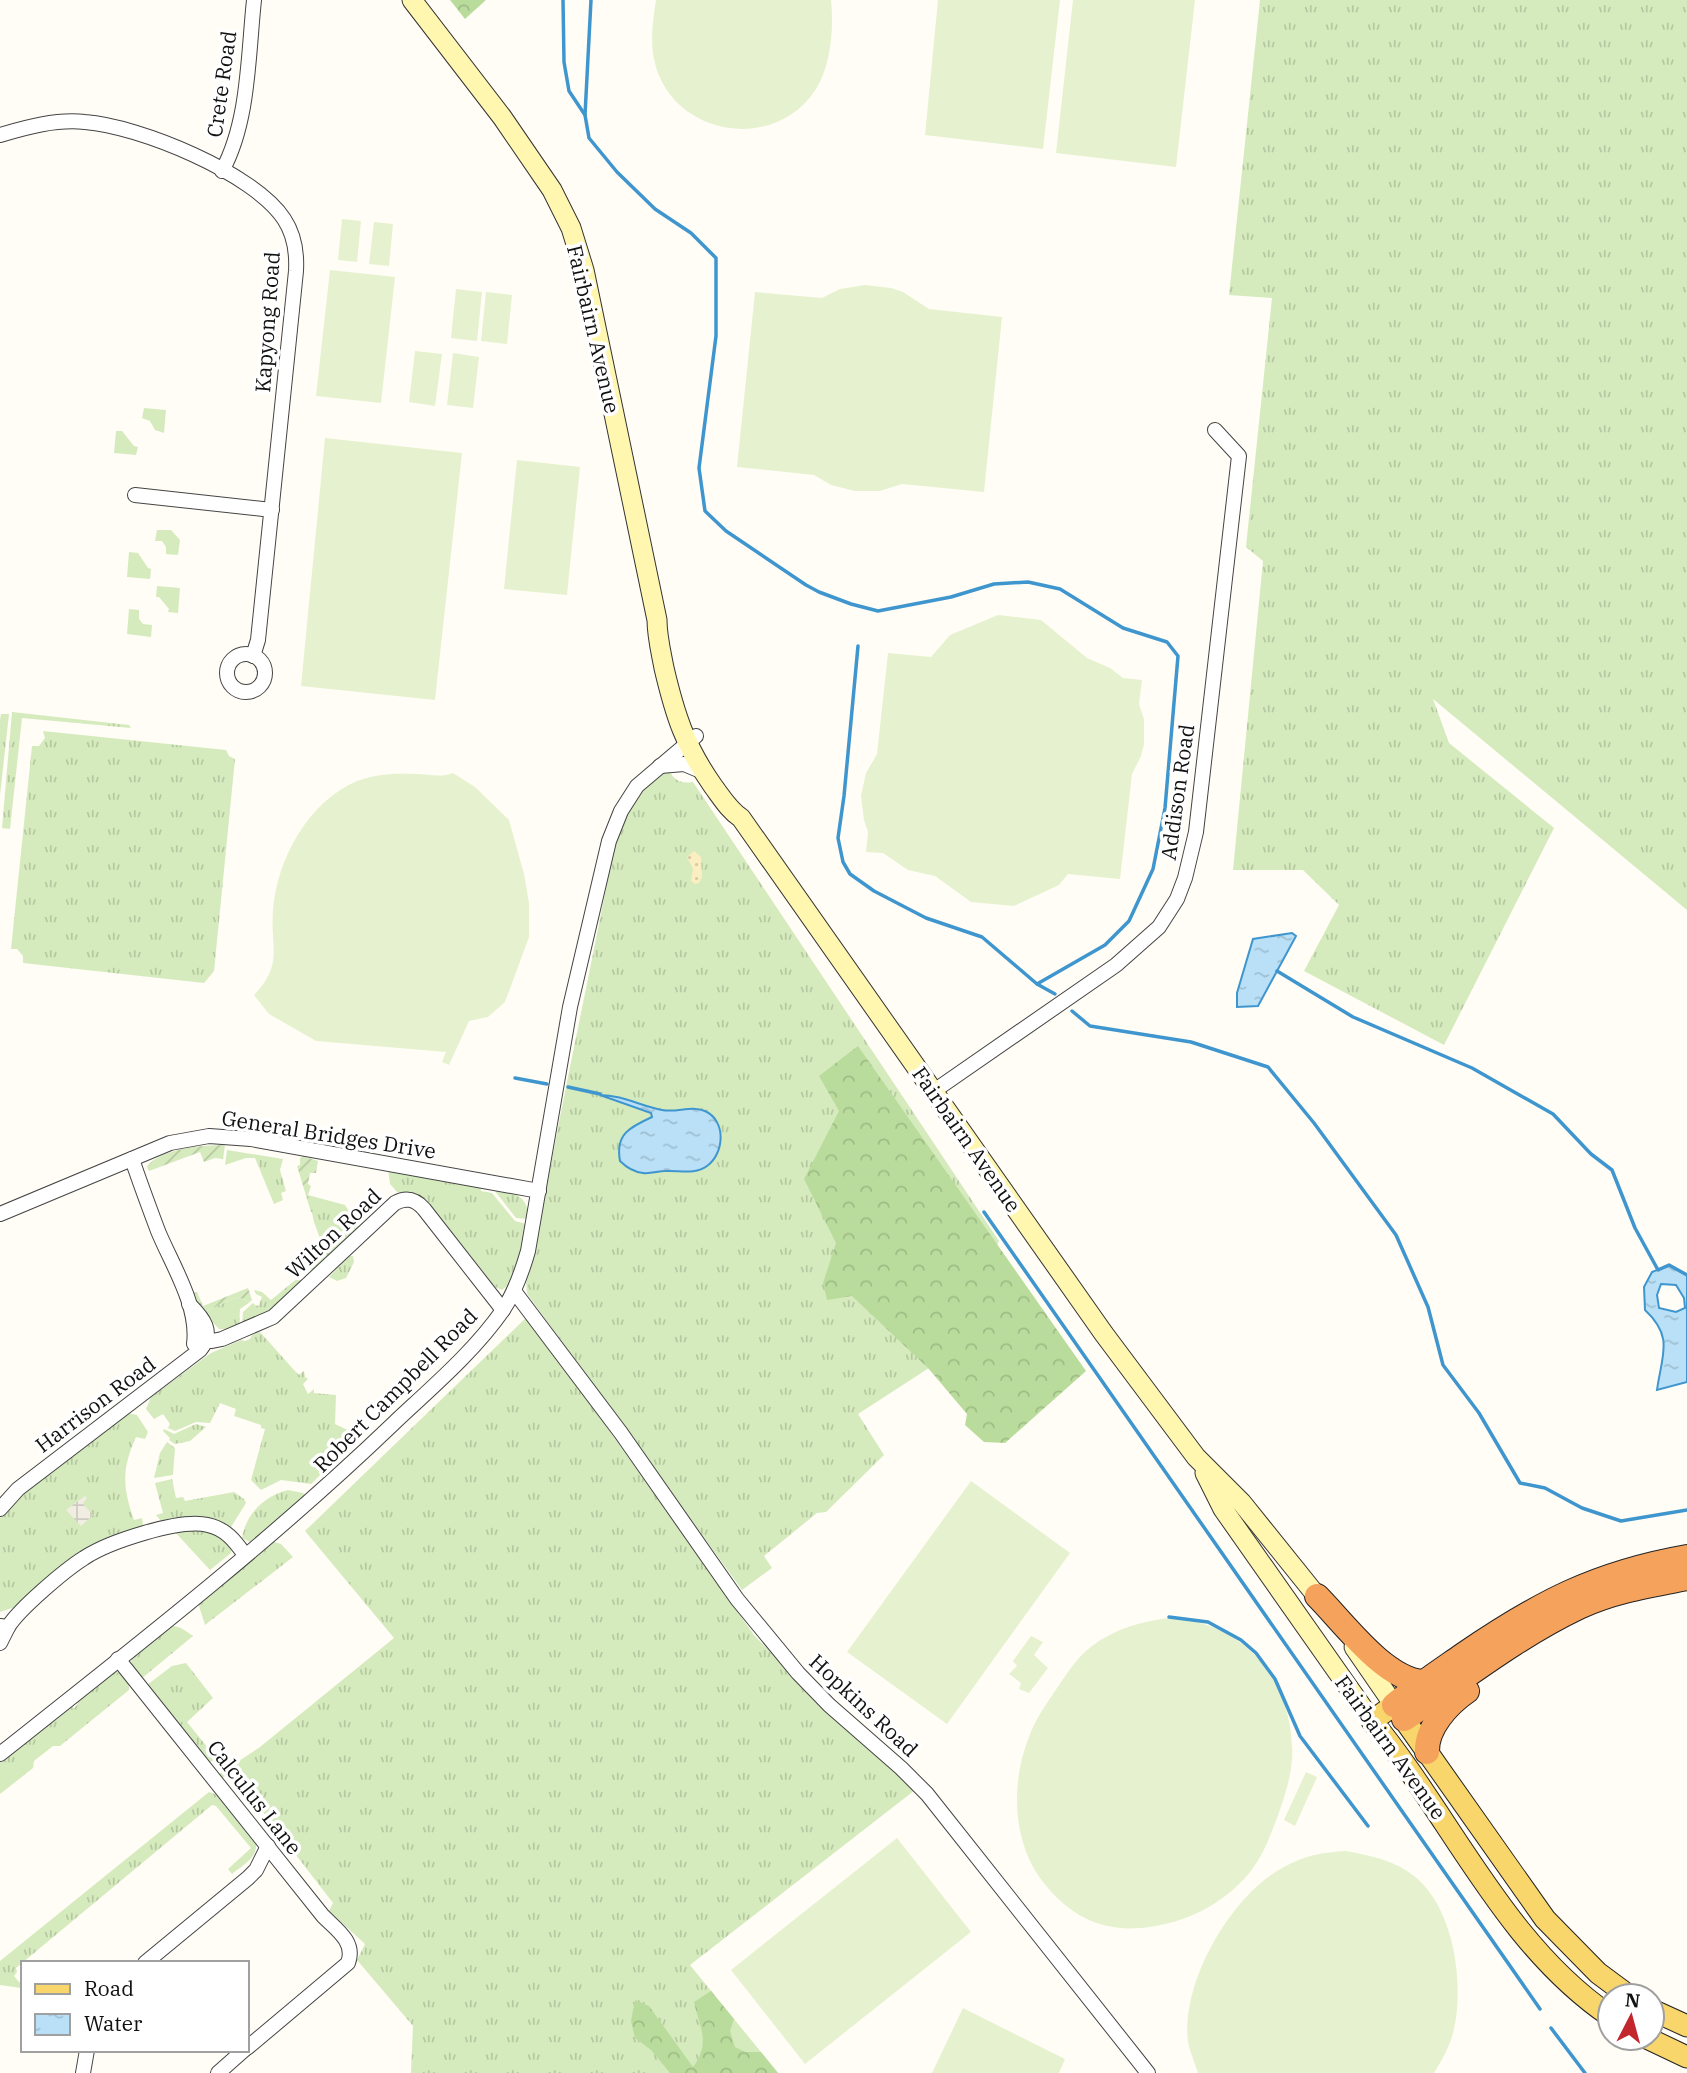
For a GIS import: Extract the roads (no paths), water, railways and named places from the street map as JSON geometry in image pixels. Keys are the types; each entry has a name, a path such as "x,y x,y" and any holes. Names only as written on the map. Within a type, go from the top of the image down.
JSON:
{"highway":[{"path":"1399,1712 1423,1682 1522,1615 1559,1596 1645,1564 1687,1557"},
{"path":"1399,1712 1579,1607 1626,1591 1687,1578"},
{"path":"1317,1596 1378,1659 1407,1679 1423,1682"},
{"path":"1427,1752 1430,1733 1455,1699 1541,1640 1579,1607"}],"main road":[{"name":"Fairbairn Avenue","path":"412,0 516,138 552,190 571,228 584,270 676,717 739,807 741,818"},
{"name":"Fairbairn Avenue","path":"657,620 664,633 691,740 703,772 730,811 741,818 1104,1334 1196,1457 1242,1503 1317,1596 1545,1919 1610,1982"},
{"name":"Fairbairn Avenue","path":"1196,1457 1223,1509 1505,1909 1535,1948 1562,1976 1596,2004"},
{"path":"1378,1727 1399,1712"},
{"path":"1666,2016 1687,2026"},
{"path":"1666,2047 1687,2057"}],"street":[{"name":"Crete Road","path":"222,171 238,132 254,0"},
{"name":"Kapyong Road","path":"0,135 38,125 71,122 97,123 160,140 253,188 271,203 287,224 295,250 296,277 258,640 253,656"},
{"name":"Addison Road","path":"934,1091 1116,965 1159,927 1177,899 1192,855 1196,832 1240,456 1215,430"},
{"path":"135,495 272,510"},
{"name":"Robert Campbell Road","path":"659,767 674,743 676,717"},
{"name":"Robert Campbell Road","path":"0,1754 320,1494 465,1355 503,1310 514,1291 528,1251 570,1007 609,841 637,786 691,740"},
{"path":"659,767 684,764 703,772"},
{"name":"General Bridges Drive","path":"0,1214 132,1159 184,1140 209,1136 236,1136 539,1191"},
{"path":"132,1159 158,1231 189,1304 206,1325 201,1339"},
{"name":"Wilton Road","path":"201,1339 222,1339 273,1317 395,1203 403,1199 415,1201 424,1209 503,1310"},
{"name":"Hopkins Road","path":"514,1291 621,1433 737,1599 798,1673 829,1705 927,1794 1148,2073"},
{"name":"Harrison Road","path":"0,1509 18,1489 200,1350 201,1339"},
{"path":"0,1643 4,1627 84,1558 153,1531 190,1524 208,1525 228,1534 245,1555"},
{"name":"Calculus Lane","path":"118,1659 323,1916 348,1942 351,1956 348,1963 248,2046"},
{"path":"147,1961 256,1870 268,1846"},
{"path":"83,2073 87,2052"},
{"path":"218,2073 242,2052"}],"water":[{"path":"1292,933 1296,936 1258,1006 1237,1007 1237,993 1253,939"},
{"path":"600,1095 662,1110 705,1111 717,1122 720,1130 717,1154 707,1166 697,1170 646,1173 630,1169 620,1161 622,1138 631,1128 652,1117 651,1113"},
{"path":"1669,1265 1687,1275 1687,1382 1657,1390 1664,1347 1660,1329 1645,1310 1644,1287 1652,1272","holes":["1661,1284 1676,1285 1684,1298 1685,1308 1676,1312 1659,1308 1657,1295"]}],"waterway":[{"path":"563,0 564,62 569,91 585,115"},
{"path":"591,0 585,115 589,138 617,172 655,209 691,233 716,258 716,336 699,468 705,511 726,531 806,585 851,604 878,611 951,597 994,584 1028,582 1060,589 1123,628 1167,642 1178,656 1165,808 1153,869 1129,921 1105,945 1037,984 982,937 926,918 874,891 850,874 843,862 838,838 858,646"},
{"path":"1277,971 1353,1017 1472,1068 1553,1114 1591,1154 1612,1170 1635,1228 1658,1270 1669,1265 1687,1275"},
{"path":"1037,984 1055,994"},
{"path":"1072,1011 1090,1026 1191,1042 1268,1067 1314,1123 1396,1235 1428,1307 1443,1365 1479,1413 1520,1483 1545,1488 1582,1508 1621,1521 1687,1510"},
{"path":"515,1078 547,1084"},
{"path":"568,1087 600,1094"},
{"path":"984,1212 1540,2009"},
{"path":"1169,1617 1208,1622 1241,1640 1256,1653 1275,1679 1300,1736 1368,1826"},
{"path":"1551,2028 1585,2073"}]}
